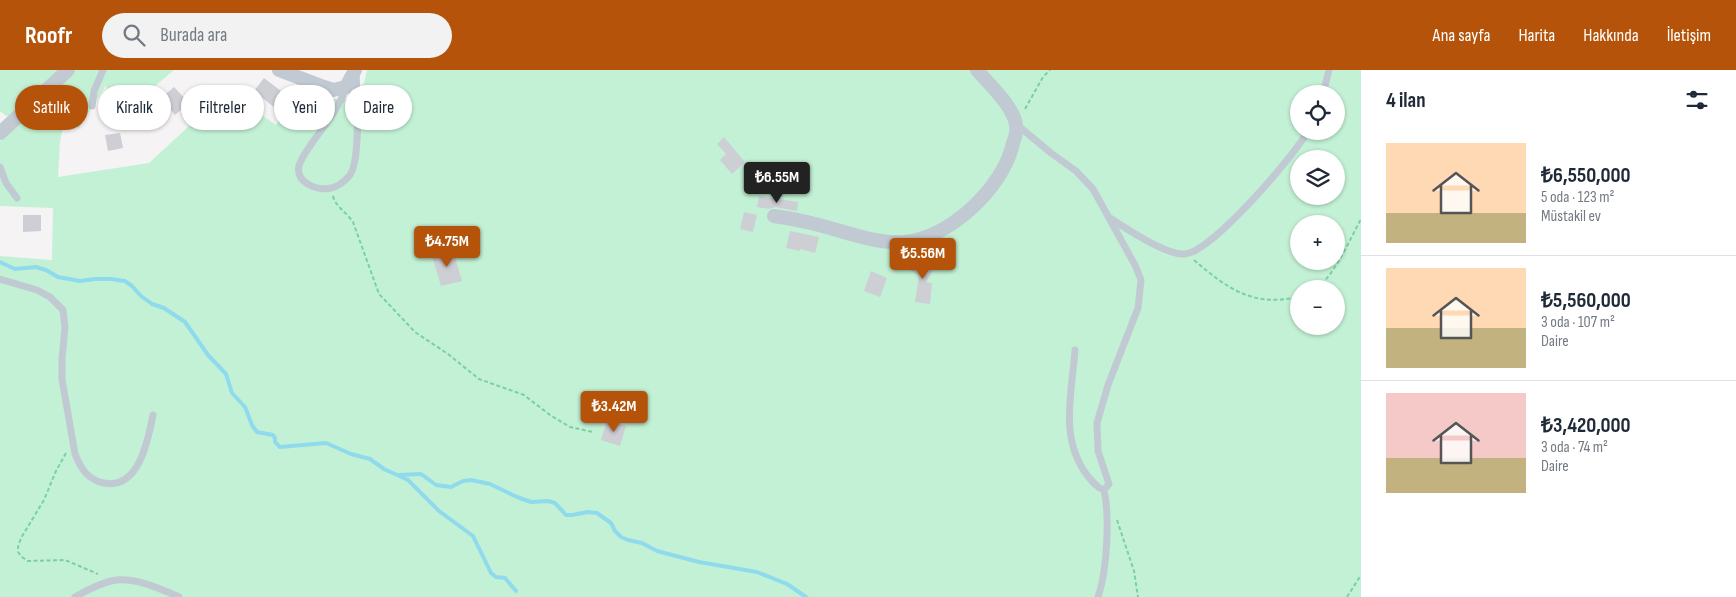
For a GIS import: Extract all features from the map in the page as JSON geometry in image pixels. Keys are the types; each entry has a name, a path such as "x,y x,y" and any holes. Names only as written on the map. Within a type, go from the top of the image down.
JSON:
{"street":[{"path":"0,133 68,70"},
{"path":"279,70 334,90 345,87"},
{"path":"347,85 355,70"},
{"path":"774,216 800,220 881,240 904,242 924,237 963,216 992,189 1007,164 1012,151 1016,124 1005,102 976,70"}],"lane":[{"path":"92,106 94,90 103,70"},
{"path":"345,90 338,107 310,146 299,166 302,179 317,188 332,188 344,181 350,174 353,165 357,109 355,70"},
{"path":"1325,85 1329,70"},
{"path":"1016,124 1076,171 1093,189 1139,273 1141,285 1138,308 1108,385 1097,423 1098,451 1108,484 1104,490 1107,513 1105,556 1098,597"},
{"path":"1109,217 1139,237 1177,254 1186,254 1194,251 1242,211 1302,140"},
{"path":"0,168 6,183 17,198"},
{"path":"0,279 37,290 58,304 63,310 65,327 62,379 73,445 80,466 87,475 96,482 110,484 124,480 134,471 141,459 153,416"},
{"path":"1075,350 1069,401 1072,442 1078,460 1086,472 1099,488 1104,490"},
{"path":"75,597 112,580 146,584 179,597"}],"path":[{"path":"1016,124 1036,89 1050,70"},
{"path":"332,188 334,201 346,212 353,222 378,294 416,332 480,379 524,395 570,427 593,432"},
{"path":"1326,280 1338,263 1361,219"},
{"path":"1186,254 1229,287 1244,294 1260,300 1290,299"},
{"path":"73,445 62,458 44,500 21,538 18,552 28,561 65,560 112,580"},
{"path":"1115,516 1125,539 1134,571 1138,597"},
{"path":"1347,597 1361,575"}],"green space":[{"path":"0,70 60,70 44,85 15,85 15,112 6,116 0,111"},
{"path":"75,70 174,70 156,85 98,85 98,98 88,114 88,85 61,85"},
{"path":"367,70 1361,70 1361,597 0,597 0,256 52,260 53,208 0,206 0,141 15,127 15,130 62,130 58,177 149,163 185,130 264,130 264,117 274,124 274,130 335,130 335,99 345,99 345,130 412,130 412,85 362,85"}],"building":[{"path":"264,78 274,86 274,107 264,99 264,85 259,85"},
{"path":"174,87 181,94 181,110 175,115 171,110 171,90"},
{"path":"120,133 123,148 108,151 105,135"},
{"path":"724,137 745,162 732,174 720,160 726,154 717,144"},
{"path":"759,196 798,202 797,211 775,207 769,209 757,207"},
{"path":"744,212 757,215 753,232 740,229"},
{"path":"23,215 41,215 41,231 23,232"},
{"path":"790,231 819,237 815,253 786,248"},
{"path":"453,250 462,281 441,286 432,256"},
{"path":"920,255 936,266 926,282 932,283 930,304 915,302 919,276 910,270"},
{"path":"871,271 887,278 880,297 864,291"},
{"path":"607,420 626,426 620,446 601,440"}],"waterway":[{"path":"0,262 15,269 36,267 58,277 80,281 95,279 125,281 152,304 164,308 185,322 208,355 226,374 232,393 245,407 257,432 273,435 275,442 280,447 326,443 351,454 370,459 384,469 408,480 439,511 473,536 491,573 496,577 505,578 516,591"},
{"path":"399,475 421,474 436,485 451,487 463,481 471,480 490,484 531,502 548,501 555,503 566,515 588,512 597,513 611,523 621,537 628,540 642,543 657,551 699,562 757,572 787,584 806,597"}]}
